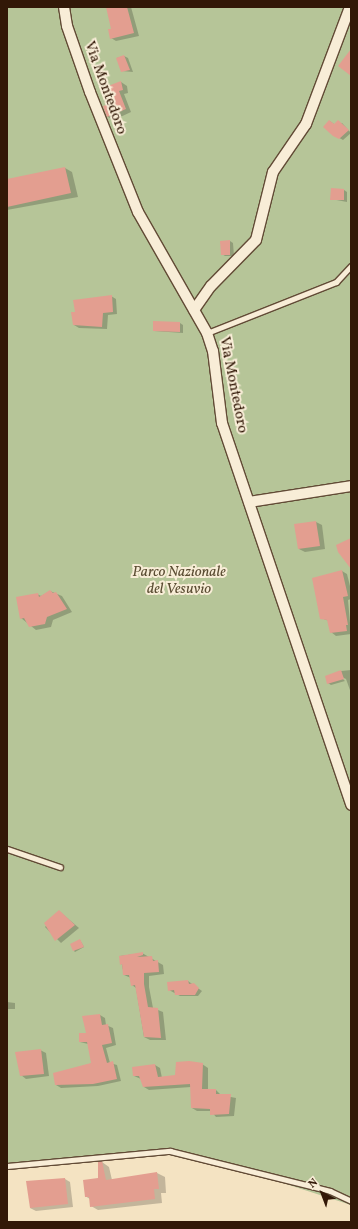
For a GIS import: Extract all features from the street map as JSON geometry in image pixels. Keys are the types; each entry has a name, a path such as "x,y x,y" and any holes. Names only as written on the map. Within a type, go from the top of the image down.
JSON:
{"street":[{"name":"Via Montedoro","path":"64,7 67,26 122,176 138,212 207,333 213,351 222,424 351,805"},
{"path":"194,310 211,286 256,240 273,172 306,124 350,7"},
{"path":"249,502 351,486"}],"lane":[{"path":"207,333 336,282 351,266"},
{"path":"7,849 60,867"},
{"path":"7,1166 170,1151 330,1191 351,1201"}],"green space":[{"name":"Parco Nazionale del Vesuvio","path":"7,7 351,7 351,1205 258,1175 173,1154 7,1167"}],"building":[{"path":"106,7 127,7 134,33 110,39 108,29 111,29"},
{"path":"351,49 351,76 338,66"},
{"path":"124,55 130,70 121,72 116,58"},
{"path":"121,81 123,90 119,91 126,109 107,117 103,106 109,104 105,94 110,93 108,86"},
{"path":"329,120 334,124 338,120 349,130 339,139 333,136 323,127"},
{"path":"65,167 71,193 7,207 7,179"},
{"path":"331,188 344,189 344,200 330,200"},
{"path":"230,240 230,255 221,255 220,241"},
{"path":"112,295 113,312 103,313 102,327 73,325 71,312 75,312 73,300"},
{"path":"153,321 180,322 180,332 153,331"},
{"path":"316,521 320,546 298,549 294,524"},
{"path":"351,538 351,569 338,552 336,545"},
{"path":"342,570 348,596 343,597 348,625 346,625 347,631 330,633 327,620 320,619 312,578"},
{"path":"50,590 53,593 56,592 67,609 47,617 45,624 29,627 24,618 20,619 16,597 38,593 39,597"},
{"path":"341,670 344,679 327,684 325,676"},
{"path":"59,910 75,925 55,941 44,923"},
{"path":"80,939 84,947 73,951 70,944"},
{"path":"143,952 143,955 137,957 152,956 153,961 158,960 159,972 144,973 144,984 148,1007 158,1008 161,1038 144,1037 135,985 131,986 129,975 123,975 122,964 120,965 119,956"},
{"path":"188,980 189,984 194,983 199,988 195,995 175,995 174,990 168,991 167,982"},
{"path":"100,1014 102,1025 108,1024 112,1043 102,1045 107,1063 113,1061 117,1079 93,1084 55,1085 53,1073 91,1063 87,1042 79,1042 79,1033 86,1033 82,1016"},
{"path":"41,1049 44,1074 20,1076 15,1052"},
{"path":"189,1061 203,1063 202,1089 216,1089 216,1094 231,1094 229,1114 210,1115 210,1109 191,1108 190,1084 143,1087 139,1076 133,1076 132,1067 155,1064 158,1077 175,1075 176,1062"},
{"path":"102,1161 106,1180 157,1172 159,1189 154,1189 155,1199 90,1207 89,1197 85,1197 83,1180 98,1178 98,1162"},
{"path":"65,1178 68,1204 30,1208 26,1181"}]}
